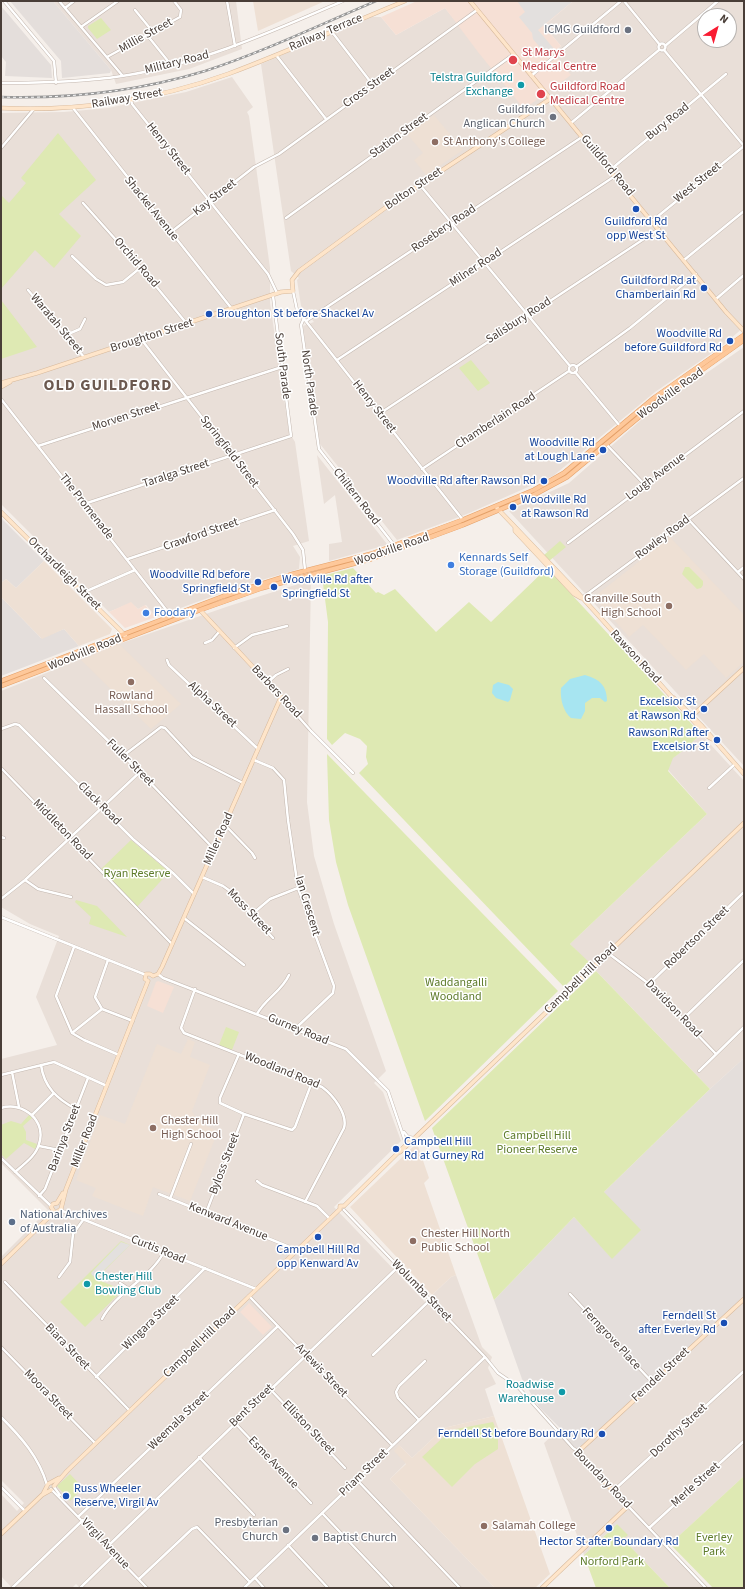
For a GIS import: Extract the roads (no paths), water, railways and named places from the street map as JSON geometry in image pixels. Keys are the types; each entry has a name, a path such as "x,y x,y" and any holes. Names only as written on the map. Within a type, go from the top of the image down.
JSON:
{"main road":[{"name":"Woodville Road","path":"1,686 171,616 224,596 311,569 370,554 463,520 534,490 556,479 654,398 744,335"},
{"name":"Woodville Road","path":"1,681 262,588 371,559 499,510 550,488 567,477 657,402 744,340"}],"street":[{"path":"4,1 54,61 56,83"},
{"path":"59,1 122,76"},
{"path":"65,8 74,1"},
{"path":"81,27 118,1"},
{"name":"Millie Street","path":"107,57 179,18 182,12 174,1"},
{"path":"227,1 234,46"},
{"name":"Military Road","path":"1,83 56,83 122,76 172,66 234,46 343,1"},
{"name":"Railway Terrace","path":"248,65 405,1"},
{"name":"Guildford Road","path":"470,1 744,331"},
{"path":"532,76 623,1 660,45 665,46"},
{"path":"664,50 665,46 718,1"},
{"path":"135,10 153,32"},
{"name":"Cross Street","path":"259,164 271,158 477,10"},
{"path":"331,30 373,85"},
{"path":"147,35 172,66"},
{"path":"570,123 659,50 660,45"},
{"path":"659,50 664,50 744,146"},
{"path":"275,54 326,119"},
{"name":"Station Street","path":"286,218 514,54"},
{"name":"Railway Street","path":"1,108 33,110 72,108 131,100 178,89 227,74 248,65"},
{"name":"Bury Road","path":"610,170 726,74"},
{"name":"Bolton Street","path":"293,291 292,280 299,271 420,185 550,99"},
{"name":"Henry Street","path":"131,100 132,104 268,274 279,293"},
{"name":"Shackel Avenue","path":"72,108 232,309"},
{"path":"1,148 33,110"},
{"name":"Rosebery Road","path":"305,320 582,137"},
{"name":"West Street","path":"652,221 744,146"},
{"name":"Kay Street","path":"170,233 259,164"},
{"name":"Milner Road","path":"337,360 615,176"},
{"path":"420,185 570,366 573,365 576,367"},
{"name":"Orchid Road","path":"83,203 141,268 187,324"},
{"path":"684,260 744,211"},
{"name":"Salisbury Road","path":"379,414 659,229"},
{"path":"72,256 96,279 106,285 123,282 141,268"},
{"path":"575,372 576,367 635,325 696,274"},
{"path":"716,299 744,275"},
{"name":"Waratah Street","path":"28,290 85,357"},
{"name":"Henry Street","path":"293,291 296,308 463,520"},
{"name":"Broughton Street","path":"1,387 11,382 279,293 293,291"},
{"name":"South Parade","path":"273,296 291,436"},
{"path":"66,335 80,329 85,319"},
{"name":"North Parade","path":"305,320 301,325 319,449"},
{"name":"Springfield Street","path":"140,339 275,510 301,546 305,571"},
{"path":"570,366 569,371 575,372 620,426"},
{"name":"Morven Street","path":"38,446 282,367"},
{"name":"Chamberlain Road","path":"422,469 569,371"},
{"name":"Broughton Street","path":"1,383 11,382"},
{"name":"The Promenade","path":"1,399 128,559 171,616"},
{"name":"Lough Avenue","path":"568,543 744,411"},
{"name":"Taralga Street","path":"84,504 291,436"},
{"path":"606,444 645,485"},
{"name":"Chiltern Road","path":"319,449 394,545"},
{"name":"Rowley Road","path":"582,598 744,478"},
{"name":"Rawson Road","path":"495,506 582,598 673,698 692,716 744,774"},
{"name":"Crawford Street","path":"128,559 275,510"},
{"name":"Orchardleigh Street","path":"1,512 125,636"},
{"path":"688,520 744,579"},
{"path":"738,572 744,567"},
{"path":"82,592 136,570"},
{"name":"Barbers Road","path":"200,610 311,731 353,772"},
{"path":"234,648 252,635 287,626"},
{"path":"205,644 212,640 219,632"},
{"name":"Alpha Street","path":"167,660 169,665 258,749"},
{"path":"692,716 744,668"},
{"path":"267,683 276,675 288,669"},
{"name":"Fuller Street","path":"44,678 140,772 214,849"},
{"name":"Miller Road","path":"158,974 281,697"},
{"name":"Rawson Road","path":"673,698 680,708 703,732 712,739"},
{"path":"680,708 692,716 703,732"},
{"name":"Clack Road","path":"1,729 15,724 19,725 133,839 173,873 194,895"},
{"path":"123,756 161,727 164,728 192,757 243,783"},
{"name":"Ian Crescent","path":"254,760 277,771 285,781 288,820 298,888 334,989 333,993 298,1026 297,1029"},
{"path":"709,788 734,764"},
{"name":"Middleton Road","path":"1,768 172,945"},
{"path":"1,899 25,880 140,772"},
{"name":"Campbell Hill Road","path":"1,1534 330,1219 343,1209 400,1152 744,823"},
{"path":"225,825 255,858"},
{"name":"Moss Street","path":"202,877 223,886 273,938"},
{"path":"25,880 38,889 71,897"},
{"path":"250,915 270,899 298,888"},
{"name":"Robertson Street","path":"650,984 744,892"},
{"path":"1,917 146,975 150,973 153,976"},
{"path":"184,918 244,965"},
{"path":"74,947 56,996 72,1033 84,1040 119,1055"},
{"name":"Davidson Road","path":"608,953 650,984 716,1054"},
{"path":"108,960 95,994 99,1006 102,1009 133,1021"},
{"path":"683,1019 744,960"},
{"path":"146,975 145,979 148,981 151,980 153,976 158,974"},
{"name":"Gurney Road","path":"158,974 163,978 297,1029 352,1053 388,1091 406,1144"},
{"path":"257,1014 263,1004 285,984 289,975"},
{"name":"Miller Road","path":"59,1206 148,981"},
{"name":"Woodland Road","path":"195,990 181,1028 184,1033 312,1082 330,1092 346,1122 305,1202"},
{"path":"72,1033 102,1009"},
{"path":"699,1071 744,1027"},
{"path":"239,1054 220,1098 220,1103 244,1114 292,1130 295,1127 312,1082"},
{"path":"1,1075 54,1062 107,1086"},
{"path":"41,1065 43,1077 53,1094 76,1109"},
{"path":"12,1072 19,1107"},
{"name":"Barinya Street","path":"39,1196 45,1189 88,1078"},
{"path":"32,1115 53,1094"},
{"path":"1,1108 12,1106 19,1107 32,1115 38,1123 40,1131 39,1146 34,1154 16,1172"},
{"name":"Byloss Street","path":"206,1213 244,1114"},
{"path":"402,1130 408,1137 416,1137"},
{"name":"Campbell Hill Road","path":"400,1152 406,1144 416,1137"},
{"path":"170,1199 191,1144"},
{"path":"39,1146 59,1150"},
{"path":"1,1158 53,1209"},
{"path":"257,1181 262,1185 317,1206 330,1219"},
{"name":"Kenward Avenue","path":"158,1194 298,1250"},
{"path":"53,1209 59,1206"},
{"path":"1,1264 47,1219 53,1209 59,1206"},
{"name":"Curtis Road","path":"59,1206 83,1220 257,1289"},
{"name":"Wolumba Street","path":"343,1209 485,1357 498,1373"},
{"path":"59,1277 70,1262 72,1234 83,1220"},
{"path":"102,1319 129,1289 160,1259 164,1252"},
{"name":"Bent Street","path":"108,1546 234,1423 398,1267"},
{"name":"Wingara Street","path":"96,1377 204,1268"},
{"name":"Biara Street","path":"5,1282 130,1411"},
{"path":"120,1283 129,1289"},
{"name":"Ferngrove Place","path":"570,1294 653,1383"},
{"name":"Arlewis Street","path":"249,1296 392,1446"},
{"path":"373,1355 430,1300"},
{"name":"Ferndell Street","path":"579,1452 744,1300"},
{"name":"Weemala Street","path":"80,1516 278,1326"},
{"name":"Moora Street","path":"1,1347 96,1444"},
{"name":"Priam Street","path":"244,1588 485,1357"},
{"path":"419,1420 398,1398 396,1392 399,1386 425,1361"},
{"name":"Dorothy Street","path":"613,1491 744,1371"},
{"name":"Boundary Road","path":"498,1373 517,1386 572,1448 579,1452 582,1458 706,1588"},
{"name":"Elliston Street","path":"270,1389 346,1468"},
{"name":"Virgil Avenue","path":"1,1417 25,1441 51,1486 147,1588"},
{"name":"Esme Avenue","path":"234,1423 311,1503"},
{"name":"Merle Street","path":"649,1528 744,1441"},
{"path":"199,1457 254,1514"},
{"path":"356,1480 460,1588"},
{"path":"1,1487 25,1511"},
{"path":"542,1588 628,1506"},
{"path":"322,1513 393,1588"},
{"path":"12,1588 83,1520"},
{"path":"139,1580 192,1529 196,1527 250,1582"},
{"path":"288,1545 328,1588"},
{"path":"80,1588 115,1554"},
{"path":"255,1578 264,1588"}],"water":[{"path":"585,675 599,681 602,684 606,691 607,701 605,702 600,698 592,698 585,703 585,711 581,719 571,718 566,712 563,704 561,688 570,679"},
{"path":"498,682 509,685 513,689 508,702 496,698 492,693 493,685"}],"railway":[{"path":"1,97 53,97 78,95 130,89 180,78 227,64 376,1"}],"place":[{"name":"ICMG Guildford","path":"628,30"},
{"name":"St Marys Medical Centre","path":"513,60"},
{"name":"Telstra Guildford Exchange","path":"521,85"},
{"name":"Guildford Road Medical Centre","path":"541,94"},
{"name":"Guildford Anglican Church","path":"553,117"},
{"name":"St Anthony's College","path":"435,142"},
{"name":"Guildford Rd opp West St","path":"636,209"},
{"name":"Guildford Rd at Chamberlain Rd","path":"704,288"},
{"name":"Broughton St before Shackel Av","path":"209,314"},
{"name":"Woodville Rd before Guildford Rd","path":"730,341"},
{"name":"Woodville Rd at Lough Lane","path":"603,450"},
{"name":"Woodville Rd after Rawson Rd","path":"544,481"},
{"name":"Woodville Rd at Rawson Rd","path":"513,507"},
{"name":"Kennards Self Storage (Guildford)","path":"451,565"},
{"name":"Woodville Rd before Springfield St","path":"258,582"},
{"name":"Woodville Rd after Springfield St","path":"274,587"},
{"name":"Granville South High School","path":"669,606"},
{"name":"Foodary","path":"146,613"},
{"name":"Rowland Hassall School","path":"131,682"},
{"name":"Excelsior St at Rawson Rd","path":"704,709"},
{"name":"Rawson Rd after Excelsior St","path":"717,740"},
{"name":"Chester Hill High School","path":"153,1128"},
{"name":"Campbell Hill Rd at Gurney Rd","path":"396,1149"},
{"name":"National Archives of Australia","path":"12,1222"},
{"name":"Campbell Hill Rd opp Kenward Av","path":"318,1237"},
{"name":"Chester Hill North Public School","path":"413,1241"},
{"name":"Chester Hill Bowling Club","path":"87,1284"},
{"name":"Ferndell St after Everley Rd","path":"724,1323"},
{"name":"Roadwise Warehouse","path":"562,1392"},
{"name":"Ferndell St before Boundary Rd","path":"602,1434"},
{"name":"Russ Wheeler Reserve, Virgil Av","path":"66,1496"},
{"name":"Salamah College","path":"484,1526"},
{"name":"Hector St after Boundary Rd","path":"609,1528"},
{"name":"Presbyterian Church","path":"286,1530"},
{"name":"Baptist Church","path":"315,1538"}],"district":[{"name":"OLD GUILDFORD","path":"108,386"}],"park label":[{"name":"Ryan Reserve","path":"137,874"},
{"name":"Waddangalli Woodland","path":"456,990"},
{"name":"Campbell Hill Pioneer Reserve","path":"537,1143"},
{"name":"Everley Park","path":"714,1545"},
{"name":"Norford Park","path":"612,1562"}]}
